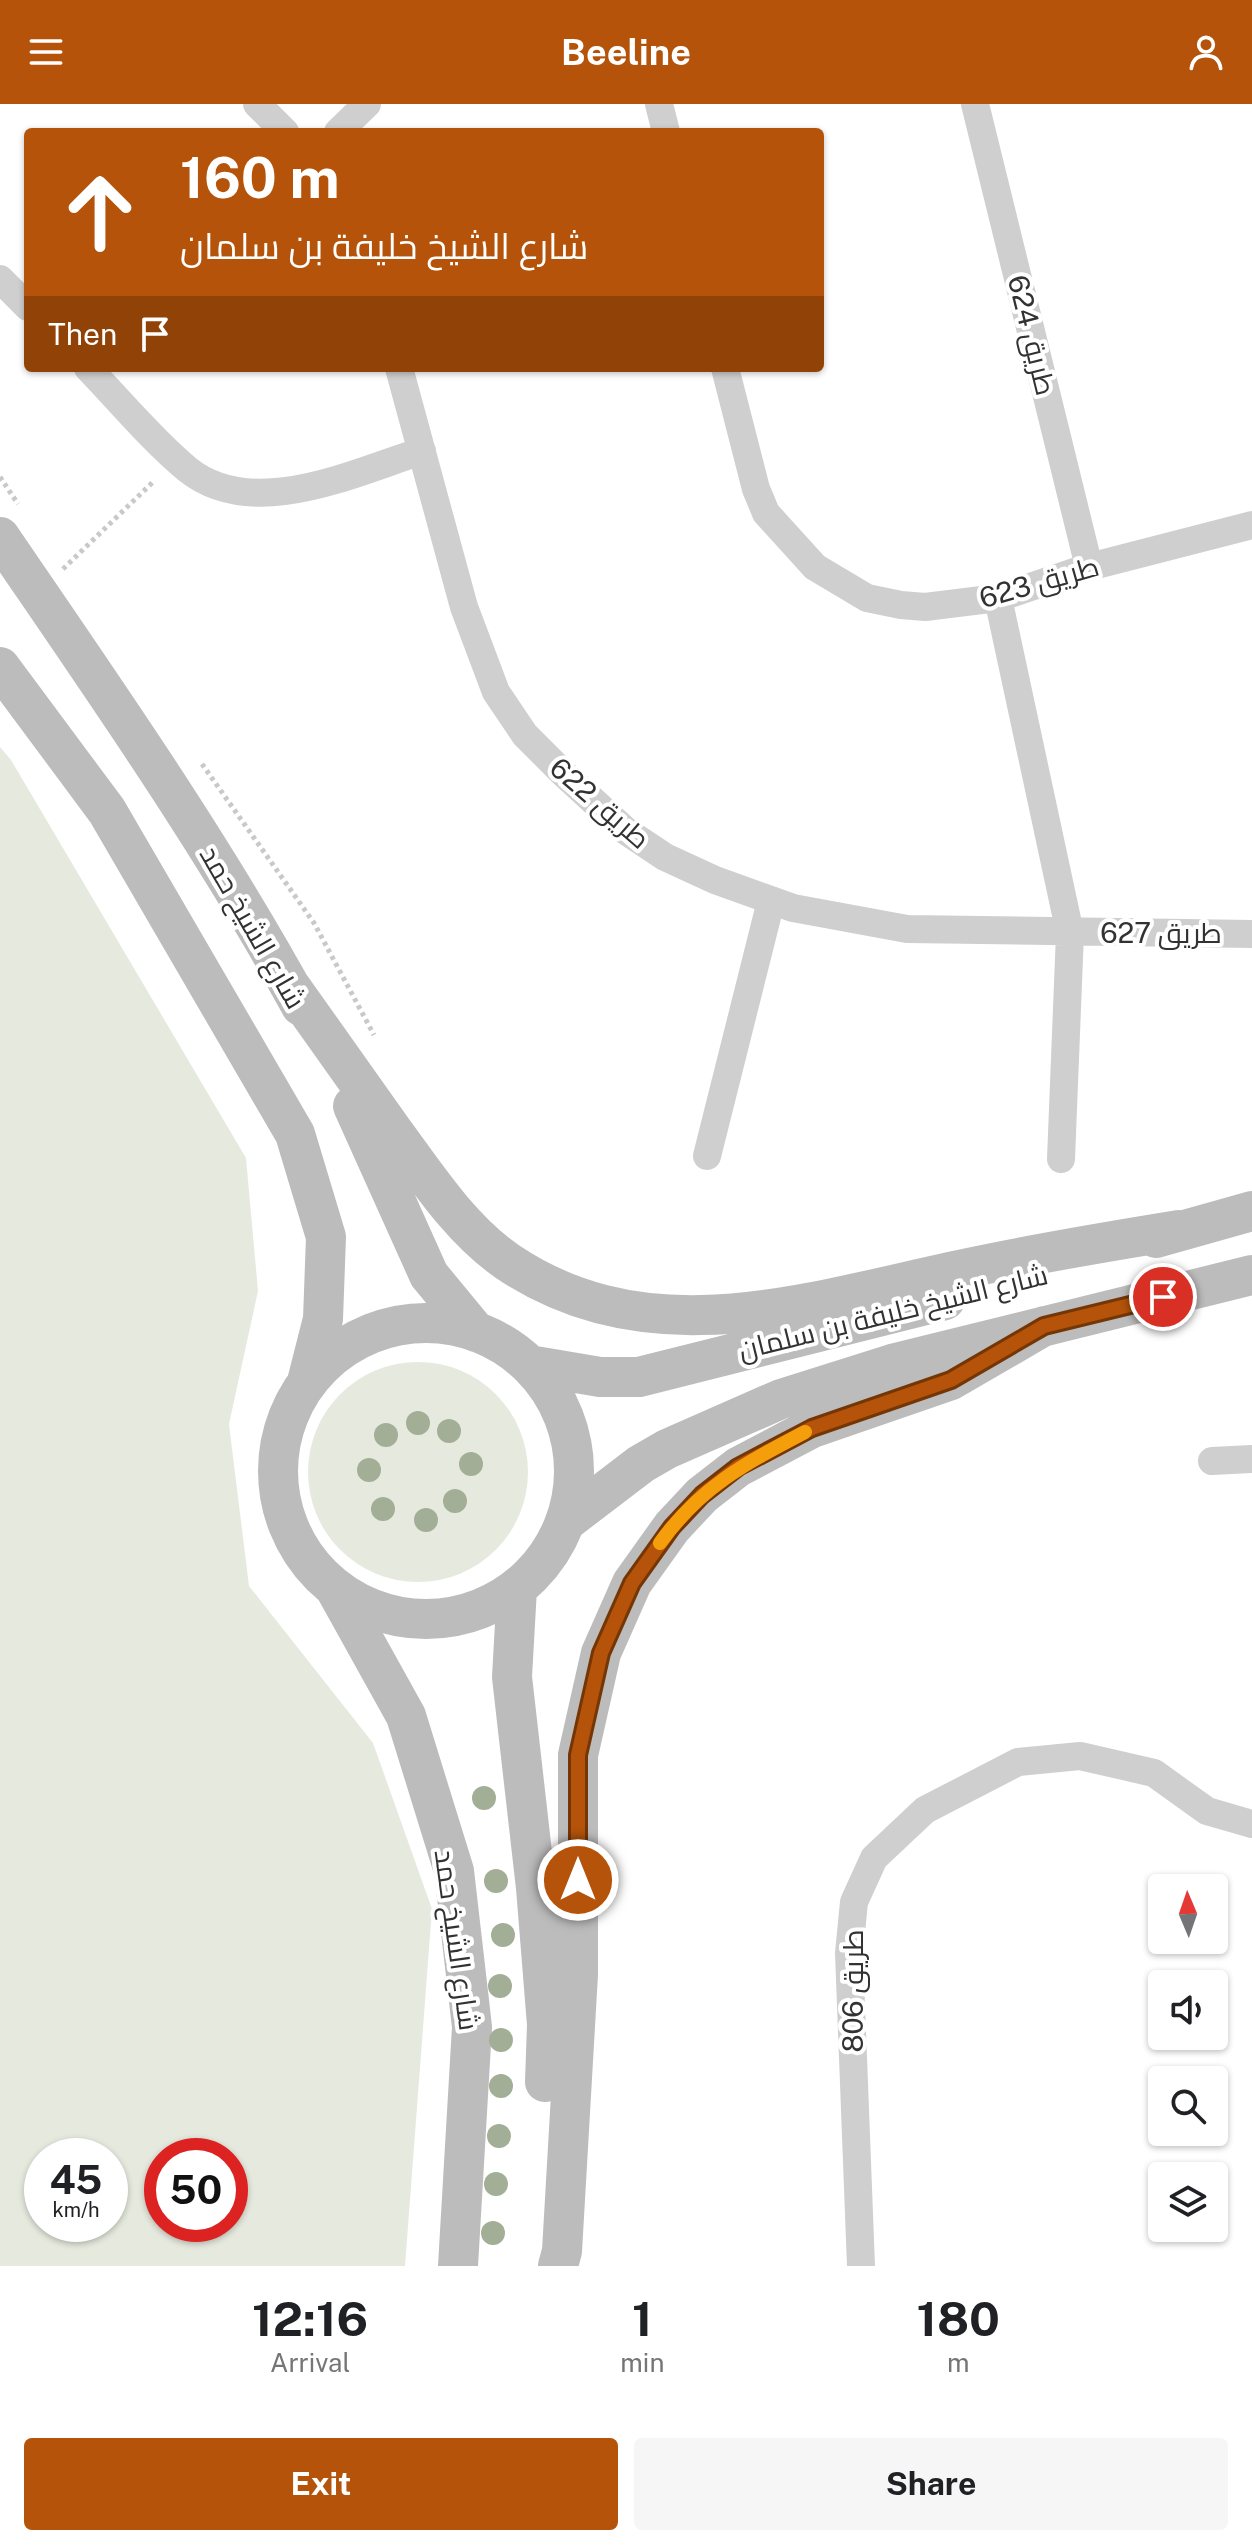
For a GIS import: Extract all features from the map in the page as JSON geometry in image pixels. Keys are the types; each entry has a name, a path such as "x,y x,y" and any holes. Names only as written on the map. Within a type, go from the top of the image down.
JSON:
{"main road":[{"name":"شارع الشيخ حمد","path":"11,525 288,983 366,1132 429,1275 476,1332"},
{"path":"0,667 107,811 295,1134 326,1237 323,1319 307,1382 285,1422 277,1468 283,1515 303,1557 336,1590 370,1609 407,1618 446,1618 484,1608 517,1588 545,1558 565,1522 574,1480 570,1438 555,1398 529,1365 495,1340 476,1332 439,1324 402,1325 366,1336 334,1355 307,1382"},
{"path":"288,983 436,1190 469,1228 507,1261 584,1301 684,1317 740,1313 793,1305 1036,1254 1179,1230"},
{"name":"شارع الشيخ خليفة بن سلمان","path":"529,1365 600,1377 639,1377 1039,1276 1179,1230 1252,1211"},
{"name":"شارع الشيخ خليفة بن سلمان","path":"565,1522 641,1464 667,1449 781,1399 892,1364 1252,1275"},
{"path":"558,2266 562,2251 578,1974 578,1755 601,1653 632,1583 672,1527 702,1495 738,1467 812,1428 951,1380 1044,1326"},
{"path":"517,1588 512,1677 536,1888 547,2025 535,2266"},
{"name":"شارع الشيخ حمد","path":"336,1590 406,1716 454,1871 472,2027 458,2266"}],"street":[{"path":"257,104 281,128"},
{"path":"342,128 367,104"},
{"path":"659,104 665,128"},
{"name":"طريق 624","path":"975,104 1089,567"},
{"path":"0,279 24,303"},
{"path":"92,372 188,470 212,484 248,492 304,489 422,451"},
{"name":"طريق 622","path":"400,372 464,607 496,692 525,735 639,840 678,863 793,908 907,929 1070,933"},
{"name":"طريق 623","path":"726,372 756,489 766,513 815,567 867,598 925,607 998,598 1089,567 1252,525"},
{"path":"998,598 1070,933 1061,1159"},
{"path":"707,1156 771,901"},
{"name":"طريق 627","path":"1070,933 1252,934"},
{"path":"1212,1461 1252,1459"},
{"name":"طريق 806","path":"861,2266 849,1953 854,1902 874,1858 925,1810 1018,1762 1080,1756 1154,1773 1207,1811 1252,1824"}],"path":[{"path":"62,569 177,459"},
{"path":"0,477 11,525"},
{"path":"54,558 71,582"},
{"path":"194,753 314,923 379,1047"}],"shaded area":[{"path":"0,747 11,760 246,1158 258,1291 229,1424 249,1586 373,1743 432,1909 405,2266 0,2266"},
{"path":"418,1362 460,1370 496,1394 520,1430 528,1472 520,1514 496,1550 460,1574 418,1582 376,1574 340,1550 316,1514 308,1472 316,1430 340,1394 376,1370"}],"slow traffic":[{"path":"660,1543 702,1495 738,1467 805,1432"}],"route":[{"path":"578,1880 578,1755 601,1653 632,1583 672,1527 702,1495 738,1467 812,1428 951,1380 1044,1326 1163,1297"}]}
